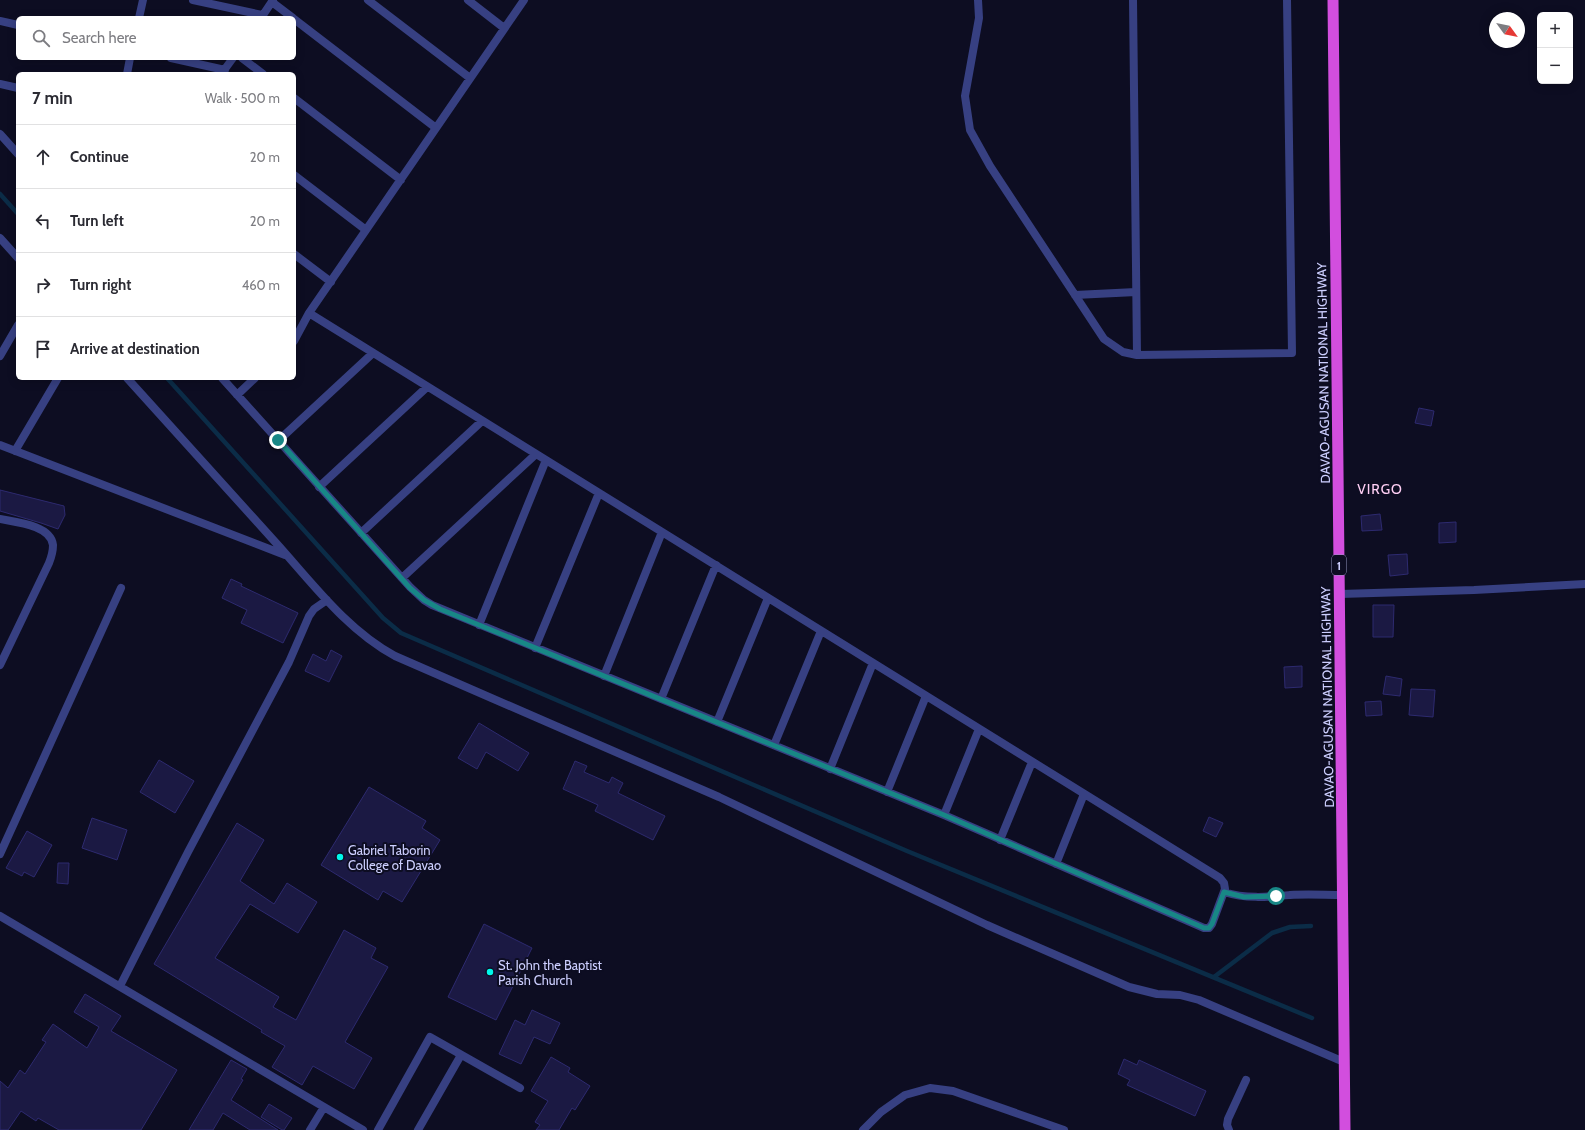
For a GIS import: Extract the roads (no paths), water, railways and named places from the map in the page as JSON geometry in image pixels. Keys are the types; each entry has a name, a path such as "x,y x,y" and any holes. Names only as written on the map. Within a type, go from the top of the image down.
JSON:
{"highway":[{"name":"DAVAO-AGUSAN NATIONAL HIGHWAY","path":"1333,0 1345,1130"}],"street":[{"path":"139,16 143,0"},
{"path":"193,0 257,16"},
{"path":"368,0 470,78"},
{"path":"468,0 504,28"},
{"path":"296,331 524,0"},
{"path":"978,0 979,18 965,96 970,130 990,166 1104,338 1123,352 1137,355 1292,352 1287,0"},
{"path":"1133,0 1137,355"},
{"path":"262,16 272,1 291,16"},
{"path":"296,20 436,128"},
{"path":"0,21 16,24"},
{"path":"126,72 130,60"},
{"path":"178,60 223,72 232,60"},
{"path":"245,60 260,72"},
{"path":"0,84 16,88"},
{"path":"296,100 401,180"},
{"path":"0,134 16,152"},
{"path":"296,177 366,230"},
{"path":"0,238 16,256"},
{"path":"296,256 331,282"},
{"path":"1076,295 1136,292"},
{"path":"224,380 402,578 424,600 440,609 944,815 1204,928 1209,928 1212,924 1224,892 1224,883 1220,878 309,313"},
{"path":"0,356 16,328"},
{"path":"278,440 372,353"},
{"path":"15,451 57,380"},
{"path":"129,380 327,600 362,635 377,646 395,656 719,798 987,925 1129,987 1156,994 1180,995 1199,1000 1344,1062"},
{"path":"237,395 253,380"},
{"path":"319,487 427,387"},
{"path":"361,533 482,421"},
{"path":"0,446 288,556"},
{"path":"402,578 536,454"},
{"path":"479,624 546,460"},
{"path":"535,648 599,493"},
{"path":"0,519 43,530 49,536 53,546 49,563 0,665"},
{"path":"604,676 662,532"},
{"path":"661,699 716,565"},
{"path":"1340,594 1482,590 1585,584"},
{"path":"0,854 122,588"},
{"path":"717,722 768,598"},
{"path":"120,986 188,852 289,662 309,616 314,609 327,600"},
{"path":"774,745 821,631"},
{"path":"830,768 873,663"},
{"path":"887,792 926,696"},
{"path":"944,815 979,729"},
{"path":"1000,840 1032,762"},
{"path":"1056,864 1084,794"},
{"path":"1224,892 1254,898 1292,895 1343,895"},
{"path":"0,916 363,1130"},
{"path":"378,1130 430,1037 520,1088"},
{"path":"418,1130 461,1055"},
{"path":"1229,1130 1227,1125 1228,1119 1246,1080"},
{"path":"863,1130 881,1112 905,1095 930,1088 953,1091 1064,1130"},
{"path":"310,1130 324,1107"}],"waterway":[{"path":"0,194 16,212"},
{"path":"169,380 383,618 401,633 907,851 1312,1018"},
{"path":"1214,977 1272,933 1290,927 1311,926"}],"place":[{"name":"Gabriel Taborin College of Davao","path":"340,857"},
{"name":"St. John the Baptist Parish Church","path":"490,972"}],"district":[{"name":"VIRGO","path":"1380,489"}]}
